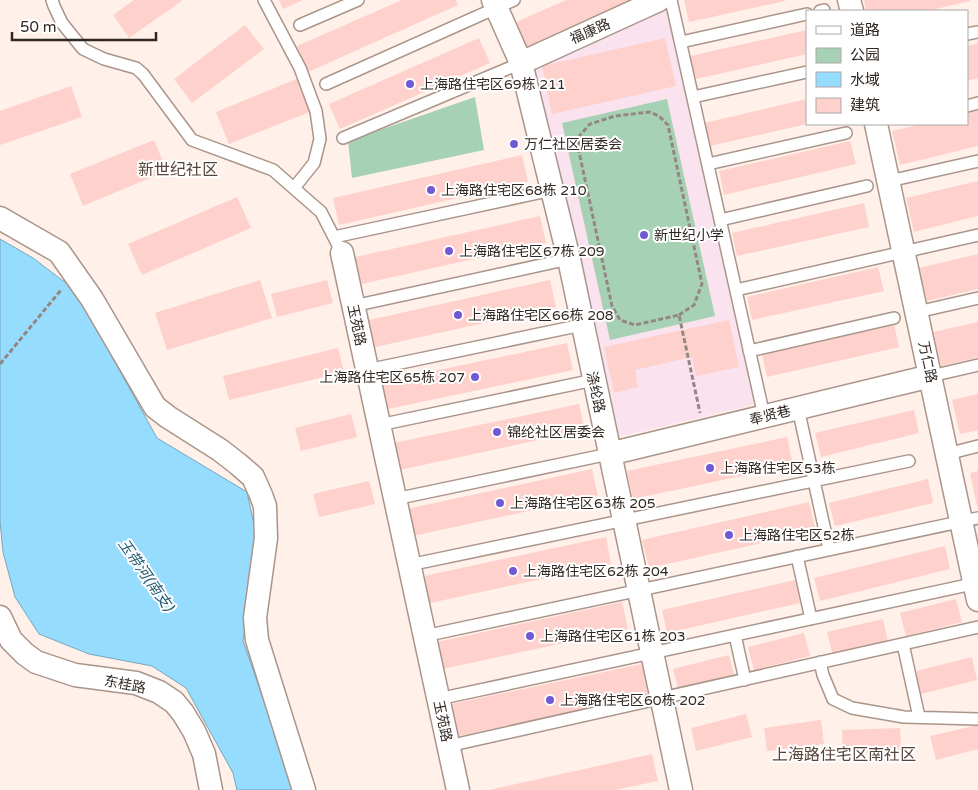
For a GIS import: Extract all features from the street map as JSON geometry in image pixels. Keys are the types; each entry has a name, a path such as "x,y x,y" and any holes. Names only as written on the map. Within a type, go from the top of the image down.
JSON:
{"street":[{"name":"福康路","path":"521,63 659,0"},
{"name":"涤纶路","path":"501,3 521,63 568,259 681,790"},
{"name":"万仁路","path":"879,125 878,184 904,252 947,454 970,520 977,589"},
{"path":"0,218 59,252 68,282 92,299 155,407 220,450 254,478 265,506 266,538 255,618 258,640 304,790"},
{"name":"玉苑路","path":"338,245 353,306 458,790"},
{"name":"奉贤巷","path":"609,454 931,376"},
{"name":"东桂路","path":"0,617 11,640 36,662 75,675 136,683 159,692 174,702 183,713 204,754 211,790"}],"lane":[{"name":"玉苑路","path":"52,0 62,23 83,49 104,59 136,68 143,74 192,140 273,170 321,212 338,245"},
{"path":"264,0 300,68 316,111 320,139 314,162 294,188"},
{"path":"300,25 358,0"},
{"path":"671,0 764,416"},
{"path":"326,84 501,3"},
{"path":"680,42 806,14"},
{"path":"343,138 521,63"},
{"path":"693,97 806,72"},
{"path":"708,164 846,133"},
{"path":"720,220 978,161"},
{"path":"338,245 552,190"},
{"path":"736,290 978,235"},
{"path":"353,306 568,259"},
{"path":"917,312 978,298"},
{"path":"750,351 894,318"},
{"path":"367,370 582,325"},
{"path":"931,376 978,365"},
{"path":"379,425 594,380"},
{"path":"798,408 829,550"},
{"path":"947,454 978,446"},
{"path":"395,499 609,454"},
{"path":"410,565 909,461"},
{"path":"424,636 970,520"},
{"path":"797,556 811,619"},
{"path":"438,699 811,619 977,589"},
{"path":"448,746 978,627"},
{"path":"734,635 745,680"},
{"path":"903,644 920,717"},
{"path":"820,662 823,675 833,698 852,708 904,717 978,719"}],"path":[{"path":"650,112 659,116 668,125 702,284 694,305 679,315 635,325 620,320 612,306 578,147 580,135 590,124 616,116 650,112"},
{"path":"0,364 68,282"},
{"path":"679,315 703,431"}],"shaded area":[{"name":"新世纪小学","path":"667,9 756,404 614,438 532,67"}],"green space":[{"path":"475,97 484,150 352,178 348,141"},
{"path":"667,99 715,316 610,340 562,123"}],"water":[{"name":"玉带河(南支)","path":"0,239 33,258 75,290 157,438 247,492 258,543 243,641 295,790 237,790 233,773 186,688 152,666 89,654 39,634 15,597 3,552 0,521"}],"building":[{"path":"134,0 183,0 129,38 113,15"},
{"path":"279,0 303,0 283,9"},
{"path":"402,0 456,0 458,5 308,72 297,46"},
{"path":"566,0 635,0 524,51 512,24"},
{"path":"684,0 785,0 785,1 689,22"},
{"path":"864,0 970,0 931,10 866,10"},
{"path":"245,25 264,49 192,103 174,79"},
{"path":"806,30 806,54 696,79 690,56"},
{"name":"上海路住宅区69栋 211","path":"479,38 490,63 340,129 329,104"},
{"path":"665,38 676,86 552,114 542,66"},
{"path":"978,43 978,78 968,81 968,46"},
{"path":"299,78 312,111 229,144 216,112"},
{"path":"71,86 82,117 0,145 0,111"},
{"path":"806,99 806,124 710,146 704,123"},
{"path":"978,110 978,146 900,165 892,131 918,125 968,125 968,113"},
{"path":"154,140 167,171 83,206 70,174"},
{"path":"850,141 856,164 724,195 719,171"},
{"name":"上海路住宅区68栋 210","path":"522,155 528,182 339,225 333,198"},
{"path":"978,181 978,216 914,232 906,198"},
{"path":"237,197 251,228 142,275 128,244"},
{"path":"864,203 869,227 737,256 732,233"},
{"name":"上海路住宅区67栋 209","path":"540,216 546,243 357,285 351,258"},
{"path":"978,254 978,289 927,301 919,268"},
{"path":"878,267 884,291 752,320 747,297"},
{"path":"260,280 272,318 167,350 155,313"},
{"path":"327,280 333,303 277,317 271,294"},
{"name":"上海路住宅区66栋 208","path":"550,280 556,307 366,349 360,322"},
{"path":"729,320 739,367 696,376 692,357 635,370 638,387 614,393 604,347"},
{"path":"978,322 978,357 941,366 933,332"},
{"path":"894,324 899,347 767,377 762,354"},
{"name":"上海路住宅区65栋 207","path":"567,343 573,370 383,410 377,383"},
{"path":"338,348 344,372 229,400 223,376"},
{"path":"978,394 978,430 960,434 952,400"},
{"path":"579,404 585,430 395,471 389,444"},
{"path":"914,410 919,433 821,457 815,433"},
{"path":"351,414 357,437 301,451 295,428"},
{"name":"上海路住宅区53栋","path":"787,437 793,465 633,499 627,471"},
{"name":"上海路住宅区63栋 205","path":"592,469 598,496 408,537 402,510"},
{"path":"978,471 978,506 977,506 970,473"},
{"path":"928,479 933,503 835,526 829,503"},
{"path":"369,481 375,504 319,517 313,494"},
{"name":"上海路住宅区52栋","path":"809,502 816,531 649,568 642,540"},
{"name":"上海路住宅区62栋 204","path":"606,537 611,564 421,605 415,578"},
{"path":"945,546 950,569 820,601 814,578"},
{"path":"795,580 800,603 667,633 662,610"},
{"path":"956,599 962,622 906,636 900,613"},
{"name":"上海路住宅区61栋 203","path":"622,602 628,629 438,670 432,643"},
{"path":"883,619 888,642 833,656 827,632"},
{"path":"804,633 810,656 754,670 748,647"},
{"path":"729,655 735,678 679,692 673,669"},
{"path":"972,657 977,680 921,694 916,671"},
{"name":"上海路住宅区60栋 202","path":"642,664 648,696 459,736 452,704"},
{"path":"746,714 752,737 696,751 691,728"},
{"path":"821,720 824,744 767,751 764,728"},
{"path":"978,725 978,749 936,760 930,736"},
{"path":"900,728 901,752 843,754 842,730"},
{"path":"652,754 658,781 615,790 489,790"}],"place":[{"name":"上海路住宅区69栋 211","path":"410,84"},
{"name":"万仁社区居委会","path":"514,144"},
{"name":"上海路住宅区68栋 210","path":"431,190"},
{"name":"新世纪小学","path":"644,235"},
{"name":"上海路住宅区67栋 209","path":"449,251"},
{"name":"上海路住宅区66栋 208","path":"458,315"},
{"name":"上海路住宅区65栋 207","path":"475,377"},
{"name":"锦纶社区居委会","path":"497,432"},
{"name":"上海路住宅区53栋","path":"710,468"},
{"name":"上海路住宅区63栋 205","path":"500,503"},
{"name":"上海路住宅区52栋","path":"729,535"},
{"name":"上海路住宅区62栋 204","path":"513,571"},
{"name":"上海路住宅区61栋 203","path":"530,636"},
{"name":"上海路住宅区60栋 202","path":"550,700"}],"district":[{"name":"新世纪社区","path":"178,169"},
{"name":"上海路住宅区南社区","path":"844,754"}]}
